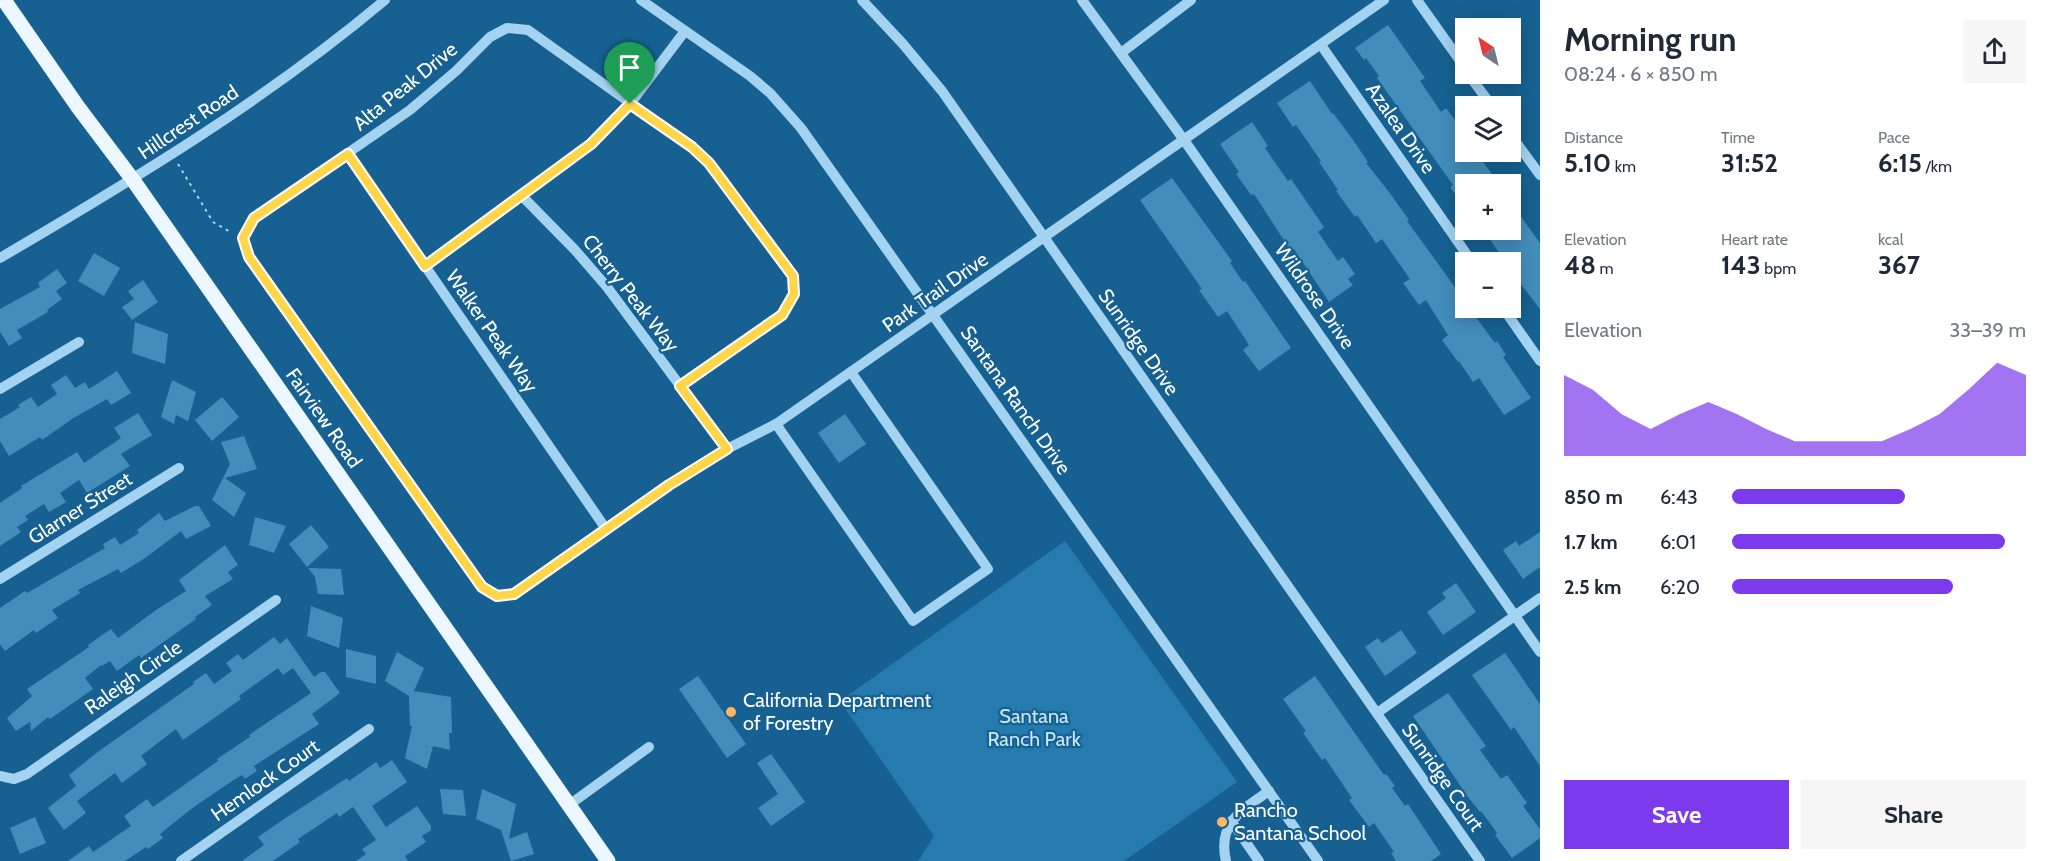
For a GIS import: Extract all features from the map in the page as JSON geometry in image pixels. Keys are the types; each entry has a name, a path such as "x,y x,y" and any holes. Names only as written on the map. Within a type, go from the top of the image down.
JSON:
{"main road":[{"name":"Fairview Road","path":"4,0 78,107 133,180 608,861"}],"street":[{"name":"Hillcrest Road","path":"0,258 133,180 172,154 297,69 384,0"},
{"name":"Santana Ranch Drive","path":"641,0 750,76 788,112 801,128 1318,861"},
{"name":"Sunridge Drive","path":"862,0 942,91 1377,713"},
{"name":"Wildrose Drive","path":"1082,0 1184,140 1540,652"},
{"path":"1121,53 1191,0"},
{"name":"Park Trail Drive","path":"243,238 249,257 482,587 497,596 514,594 669,485 727,449 776,424 1384,0"},
{"path":"1417,0 1455,54"},
{"name":"Alta Peak Drive","path":"243,238 254,218 410,110 456,71 490,37 507,28 528,30 630,104"},
{"path":"425,266 591,144 630,104 685,31"},
{"name":"Azalea Drive","path":"1320,45 1465,252"},
{"path":"630,104 692,147 709,163 793,276 794,294 782,315 680,386"},
{"path":"1521,149 1540,176"},
{"name":"Walker Peak Way","path":"348,154 606,529"},
{"name":"Cherry Peak Way","path":"522,195 607,287 727,449"},
{"path":"1510,318 1540,361"},
{"path":"0,389 79,342"},
{"path":"776,424 913,621 979,576 988,569 851,372"},
{"name":"Glarner Street","path":"0,579 179,468"},
{"path":"1377,713 1540,598"},
{"name":"Raleigh Circle","path":"4,777 14,779 27,774 276,600"},
{"name":"Sunridge Court","path":"1377,713 1480,861"},
{"name":"Hemlock Court","path":"182,861 369,729"},
{"path":"569,805 649,747"},
{"path":"1226,861 1224,835 1231,821 1269,791"},
{"path":"1231,821 1259,861"}],"path":[{"path":"172,154 213,222 224,230 243,238"}],"green space":[{"name":"Santana Ranch Park","path":"1065,541 1237,782 1124,861 918,861 934,836 840,701"}],"building":[{"path":"1388,25 1425,78 1420,81 1441,112 1446,108 1455,120 1455,162 1483,162 1492,174 1455,174 1455,194 1450,187 1453,185 1377,78 1379,76 1366,58 1364,60 1355,48"},
{"path":"1310,81 1455,288 1455,318 1476,318 1495,343 1497,341 1506,355 1503,357 1531,398 1504,415 1479,378 1473,382 1442,340 1448,335 1426,300 1419,305 1403,283 1410,279 1382,239 1376,243 1357,215 1355,217 1336,191 1338,190 1319,162 1321,161 1296,125 1293,127 1277,103"},
{"path":"1252,122 1268,146 1265,148 1288,181 1291,179 1324,227 1318,232 1338,261 1343,257 1355,274 1348,279 1353,285 1329,302 1294,249 1291,251 1254,194 1251,195 1236,174 1239,172 1220,144"},
{"path":"1172,178 1291,348 1259,371 1243,350 1249,345 1227,311 1218,317 1199,290 1202,289 1140,200"},
{"path":"1521,217 1540,243 1540,309 1521,284 1521,252 1499,252 1490,240 1521,240"},
{"path":"94,253 120,268 104,296 78,281"},
{"path":"57,269 67,283 56,291 62,299 47,310 48,312 17,330 22,338 9,346 0,332 0,309 40,287 38,283"},
{"path":"143,280 158,302 132,320 122,307 134,299 128,291"},
{"path":"135,322 168,334 165,364 132,353"},
{"path":"117,371 131,393 111,405 107,399 42,440 40,437 9,456 0,441 0,419 31,397 38,407 57,394 51,385 66,375 75,388 85,382 89,389"},
{"path":"172,380 196,392 188,421 176,415 174,424 161,417"},
{"path":"222,397 239,417 212,441 195,420"},
{"path":"138,413 152,435 121,454 130,466 87,493 79,480 60,493 66,502 49,512 44,504 25,516 28,520 17,527 21,532 0,546 0,503 22,488 21,486 77,452 84,463 121,438 114,428"},
{"path":"845,414 866,444 839,463 818,433"},
{"path":"244,436 257,469 225,478 246,493 234,517 212,500 230,464 221,442"},
{"path":"199,506 211,526 186,539 181,531 121,573 118,569 78,590 80,593 52,610 58,618 36,633 34,630 5,651 0,644 0,608 25,591 27,593 105,548 103,544 115,537 120,545 139,533 137,530 159,513 165,521"},
{"path":"255,517 286,526 274,553 249,545"},
{"path":"311,525 329,547 307,567 289,544"},
{"path":"1540,532 1540,567 1523,579 1503,550 1516,541 1519,546"},
{"path":"225,545 238,565 228,572 233,579 205,596 212,605 141,658 139,655 117,671 110,661 101,665 85,678 93,689 50,719 48,717 31,731 30,722 16,731 7,718 32,696 27,689 89,647 88,645 111,629 118,638 186,591 179,580"},
{"path":"308,568 341,569 344,595 318,594 315,577"},
{"path":"1456,583 1476,612 1443,635 1427,612 1446,598 1442,593"},
{"path":"311,606 343,618 339,648 307,636"},
{"path":"1401,630 1417,653 1385,676 1365,647 1378,638 1382,643"},
{"path":"274,637 280,644 287,638 314,677 325,672 340,693 312,714 319,724 254,766 257,771 245,779 242,775 191,809 160,834 163,838 148,849 146,847 125,861 68,861 89,846 93,852 131,826 124,816 147,799 153,807 250,737 249,735 311,693 293,668 283,675 278,668 239,696 241,699 183,740 176,729 141,756 147,764 122,783 115,773 77,801 86,813 64,830 48,808 76,786 69,775 99,751 194,684 193,682 206,673 214,684 232,671 226,663 238,654 243,660"},
{"path":"346,649 376,656 376,684 346,677"},
{"path":"397,652 424,668 414,691 451,697 450,750 433,746 427,769 405,758 412,726 410,726 409,696 385,681"},
{"path":"1505,653 1540,704 1540,766 1514,727 1511,730 1472,675"},
{"path":"698,676 746,744 727,758 679,689"},
{"path":"1315,676 1384,775 1386,774 1395,786 1392,788 1405,806 1408,804 1441,854 1431,861 1396,861 1391,853 1394,852 1374,823 1369,827 1349,800 1352,798 1325,758 1322,760 1303,733 1306,731 1283,699"},
{"path":"1448,693 1486,746 1480,750 1501,779 1507,775 1527,803 1523,806 1540,829 1540,838 1512,858 1495,835 1497,833 1468,797 1413,716"},
{"path":"771,754 805,802 771,826 758,808 778,794 757,763"},
{"path":"392,760 407,782 372,806 386,827 417,806 431,826 431,830 422,836 426,842 405,856 408,861 356,861 366,854 362,849 376,840 353,807 339,817 337,813 298,839 300,842 273,861 242,861 264,845 258,837 284,819 347,778 349,781 376,762 380,768"},
{"path":"440,789 463,790 466,816 443,814"},
{"path":"482,789 516,804 509,839 527,832 534,854 511,861 501,830 476,819"},
{"path":"35,817 46,843 20,854 10,828"}],"place":[{"name":"California Department of Forestry","path":"731,712"},
{"name":"Rancho Santana School","path":"1222,822"}],"route":[{"path":"630,104 692,147 709,163 793,276 794,294 782,315 680,386 727,449 669,485 514,594 497,596 482,587 249,257 243,238 254,218 348,154 425,266 591,144 630,104"}]}
